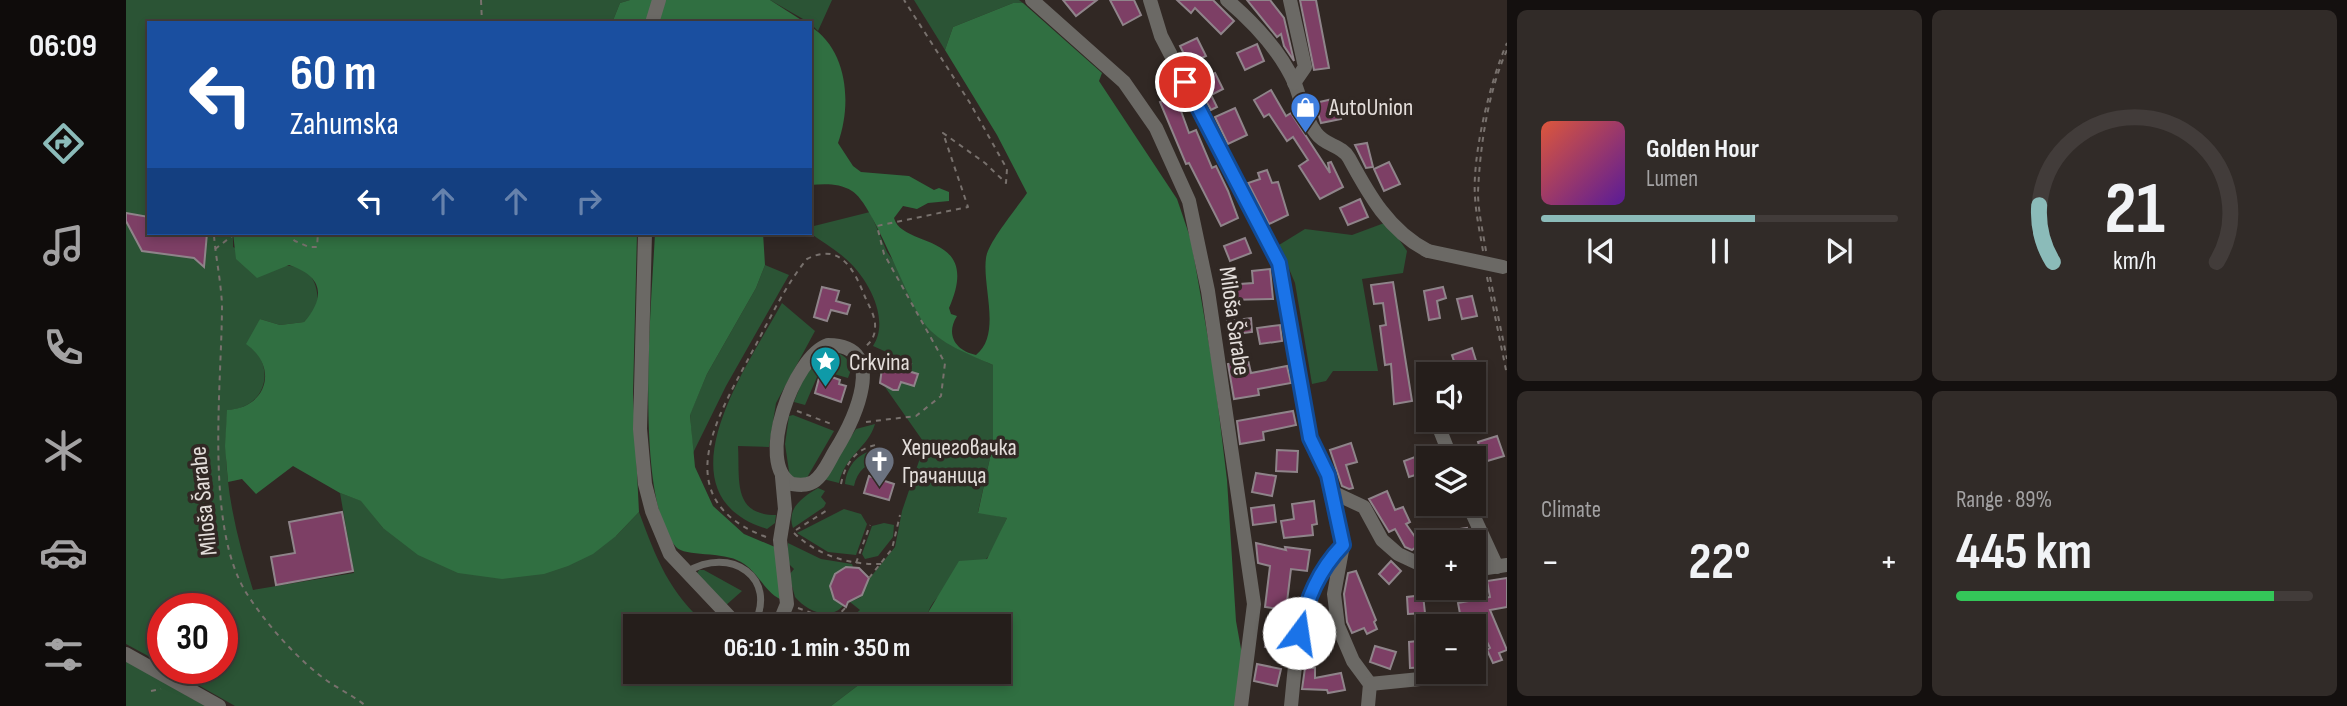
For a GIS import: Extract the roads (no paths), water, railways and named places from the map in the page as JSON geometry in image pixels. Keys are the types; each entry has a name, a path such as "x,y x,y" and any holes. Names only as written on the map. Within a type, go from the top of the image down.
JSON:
{"street":[{"path":"653,21 659,0"},
{"name":"Miloša Šarabe","path":"1032,0 1124,82 1156,128 1189,201 1208,291 1254,604 1241,706"},
{"path":"1150,0 1161,36 1279,263 1310,438 1328,475 1329,491 1343,545 1334,594 1338,626 1353,662 1370,684 1368,706"},
{"path":"1290,0 1305,67 1294,83"},
{"path":"1232,2 1284,62 1314,131 1322,142 1341,149 1349,156 1361,185 1378,209 1404,235 1428,251 1496,267"},
{"path":"645,235 641,456 645,484 660,533 670,554 727,614"},
{"path":"783,614 787,604 780,540 785,509 782,477 776,459 784,406 809,356 820,347 840,345 857,355 864,375 849,428 822,473 806,485 785,509"},
{"path":"782,477 792,484 806,485"},
{"path":"1329,491 1364,507 1382,540 1416,564"},
{"path":"1475,516 1502,566"},
{"path":"1291,706 1299,633 1308,597 1325,565 1343,545"},
{"path":"126,654 219,706"},
{"path":"1370,684 1416,679"}],"lane":[{"path":"687,572 711,561 727,561 743,568 756,583 760,597 759,614"}],"place":[{"name":"AutoUnion","path":"1306,134"},
{"name":"Crkvina","path":"826,389"},
{"name":"Херцеговачка Грачаница","path":"879,488"}]}
